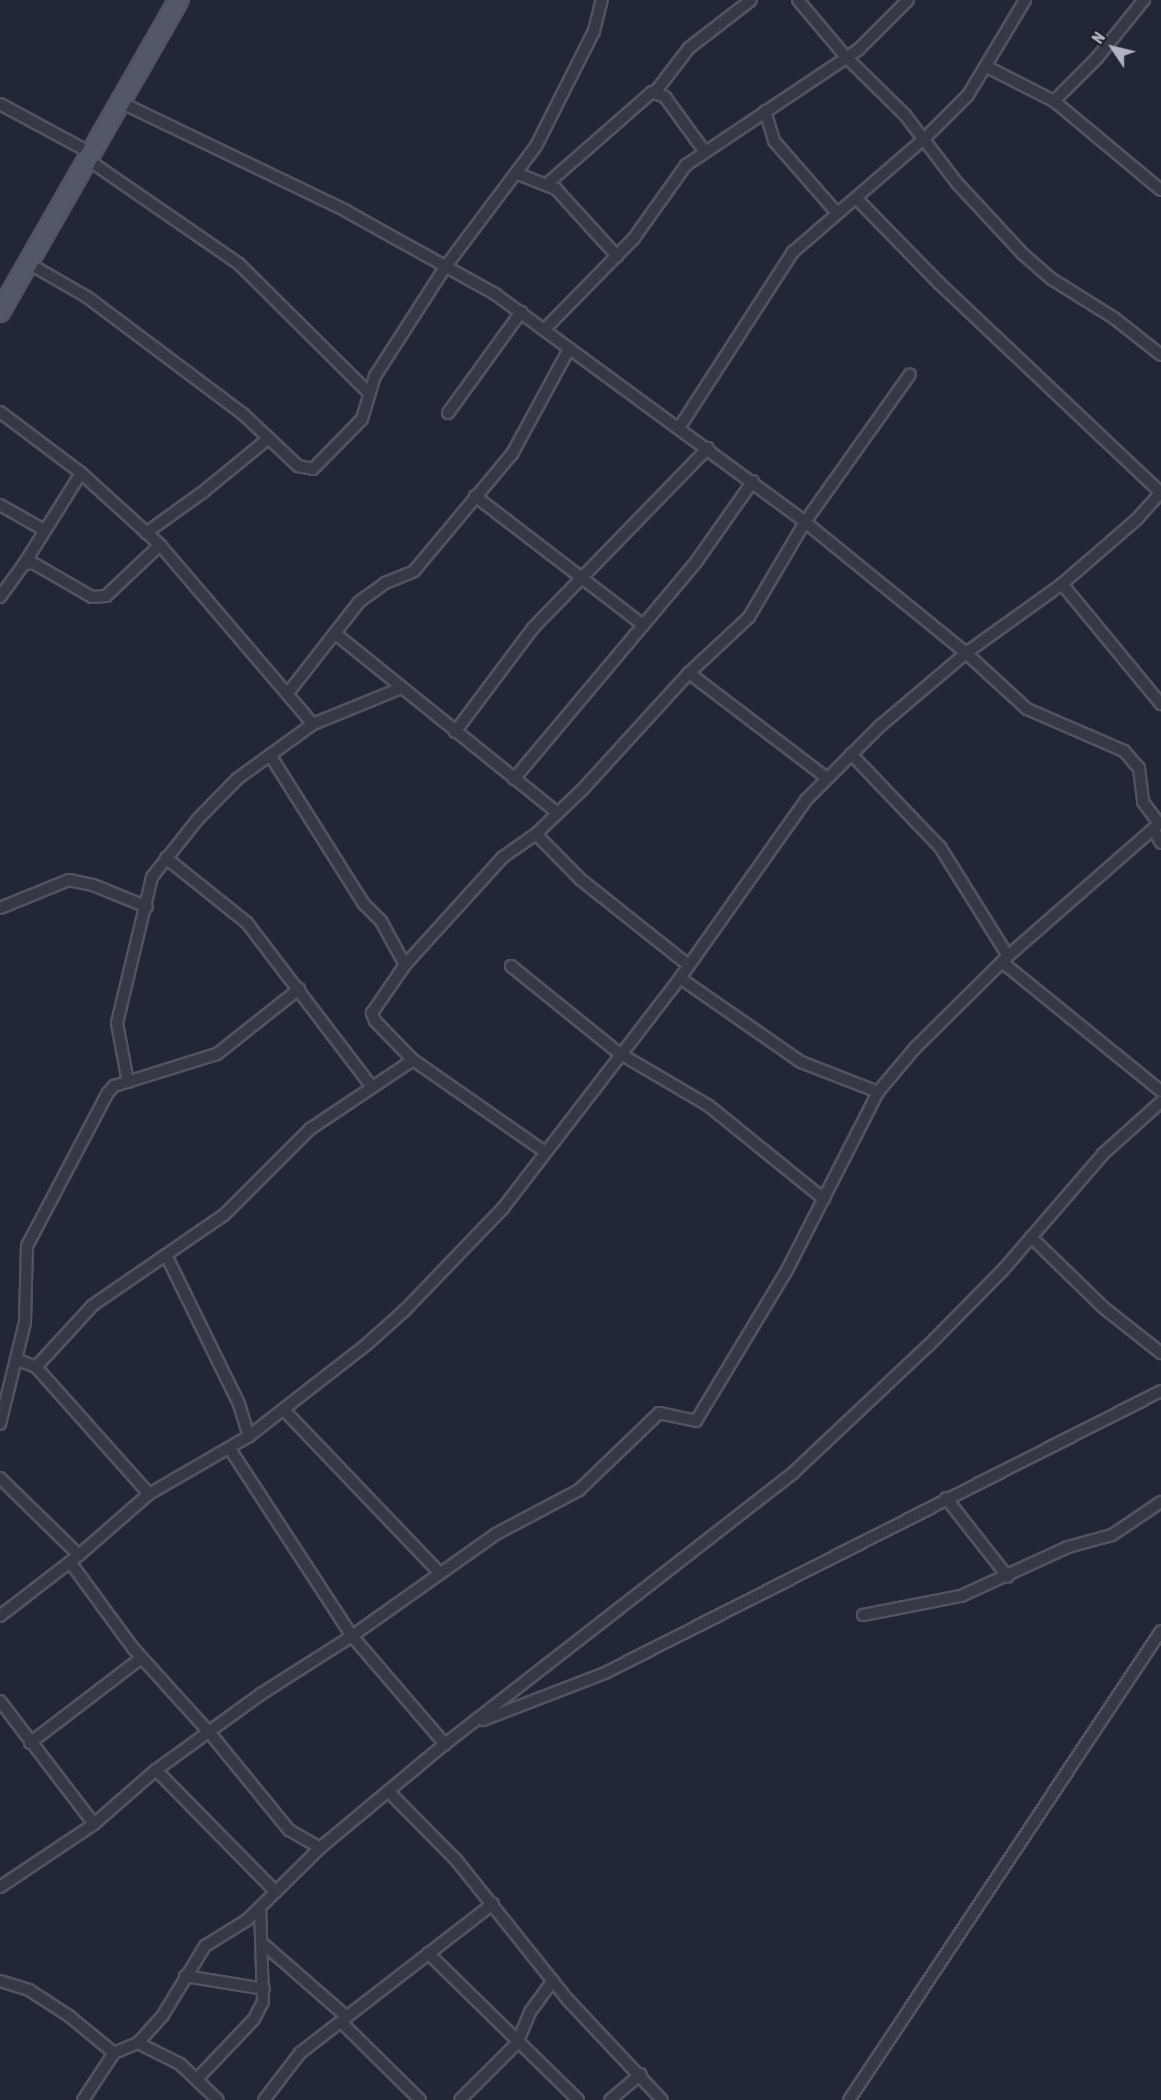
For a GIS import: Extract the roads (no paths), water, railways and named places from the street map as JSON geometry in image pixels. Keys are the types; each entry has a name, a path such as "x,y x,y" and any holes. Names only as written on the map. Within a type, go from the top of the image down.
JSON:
{"main road":[{"path":"0,312 179,0"}],"street":[{"path":"28,263 87,297 152,344 269,438 298,466 313,469 357,427 367,408 368,393 446,266 518,174 552,121 594,31 602,0"},
{"path":"547,184 656,92 689,48 751,0"},
{"path":"798,0 846,57 924,138 957,183 1024,255 1050,278 1114,318 1161,355"},
{"path":"545,329 646,224 674,177 705,152 872,38 908,0"},
{"path":"679,428 793,252 924,138 968,95 987,67 1025,0"},
{"path":"1053,101 1097,58 1144,0"},
{"path":"987,67 1053,101 1161,190"},
{"path":"656,92 665,97 705,152"},
{"path":"120,102 346,211 446,266 545,329 569,350 708,448 805,522 966,653 1027,709 1124,752 1139,768 1143,802 1158,825 1161,843"},
{"path":"0,104 89,156 239,264 368,393"},
{"path":"765,111 774,141 837,213"},
{"path":"518,174 547,184 576,209 617,255"},
{"path":"0,1616 74,1558 149,1494 230,1449 284,1410 366,1346 413,1302 503,1208 620,1053 680,978 798,810 827,778 966,653 1062,584 1137,519 1161,492 939,283 856,198"},
{"path":"448,413 521,312"},
{"path":"288,693 367,595 414,571 518,445 569,350"},
{"path":"545,1152 413,1060 372,1017 405,965 503,857 536,834 617,754 689,673 759,604 805,522 910,374"},
{"path":"0,412 81,473 160,545 313,724"},
{"path":"146,532 204,492 269,438"},
{"path":"455,732 533,628 708,448"},
{"path":"0,597 24,564 81,473"},
{"path":"514,779 696,562 753,482"},
{"path":"475,496 643,625"},
{"path":"0,505 44,530"},
{"path":"24,564 40,564 99,598 116,589 160,545"},
{"path":"1062,584 1161,704"},
{"path":"337,635 556,812"},
{"path":"689,673 827,778"},
{"path":"128,1082 117,1023 128,965 147,907 149,883 166,858 237,779 270,755 313,724 401,688"},
{"path":"851,754 940,847 1005,959 1161,1091"},
{"path":"270,755 364,904 381,921 405,965"},
{"path":"0,1887 94,1824 156,1770 352,1636 439,1572 496,1533 579,1490 659,1413 693,1422 700,1417 824,1199 878,1092 915,1048 1005,959 1158,825"},
{"path":"536,834 631,923 688,965"},
{"path":"166,858 236,912 299,989 372,1087"},
{"path":"0,908 69,880 93,885 147,907"},
{"path":"511,966 620,1053 709,1106 824,1199"},
{"path":"680,978 801,1062 878,1092"},
{"path":"0,1424 18,1360 25,1322 25,1256 32,1235 107,1094 114,1086 217,1054 299,989"},
{"path":"36,1366 93,1305 224,1215 310,1129 413,1060"},
{"path":"83,2100 114,2054 138,2043 170,2006 185,1976 205,1946 260,1908 320,1848 445,1744 717,1529 793,1473 928,1346 1031,1237 1103,1154 1161,1102"},
{"path":"1031,1237 1104,1308 1161,1353"},
{"path":"166,1255 239,1404 249,1436"},
{"path":"18,1360 36,1366 149,1494"},
{"path":"471,1725 605,1673 781,1586 946,1498 1161,1391"},
{"path":"284,1410 439,1572"},
{"path":"230,1449 352,1636 445,1744"},
{"path":"0,1478 74,1558 141,1658 209,1732 291,1833 320,1848"},
{"path":"946,1498 1008,1577"},
{"path":"863,1615 961,1596 1008,1577 1068,1546 1112,1535 1161,1502"},
{"path":"855,2098 948,1946 1161,1631"},
{"path":"30,1743 141,1658"},
{"path":"1,1705 94,1824"},
{"path":"156,1770 276,1892"},
{"path":"388,1791 457,1861 553,1980 641,2074 662,2100"},
{"path":"264,2100 300,2053 493,1904"},
{"path":"198,2078 254,2019 264,1989 260,1908"},
{"path":"261,1942 344,2020 420,2100"},
{"path":"428,1953 517,2043 578,2100"},
{"path":"185,1976 264,1989"},
{"path":"460,2100 517,2043 530,2012 553,1980"},
{"path":"0,1981 29,1990 69,2016 114,2054"},
{"path":"138,2043 198,2078 218,2100"},
{"path":"610,2100 641,2074"}]}
